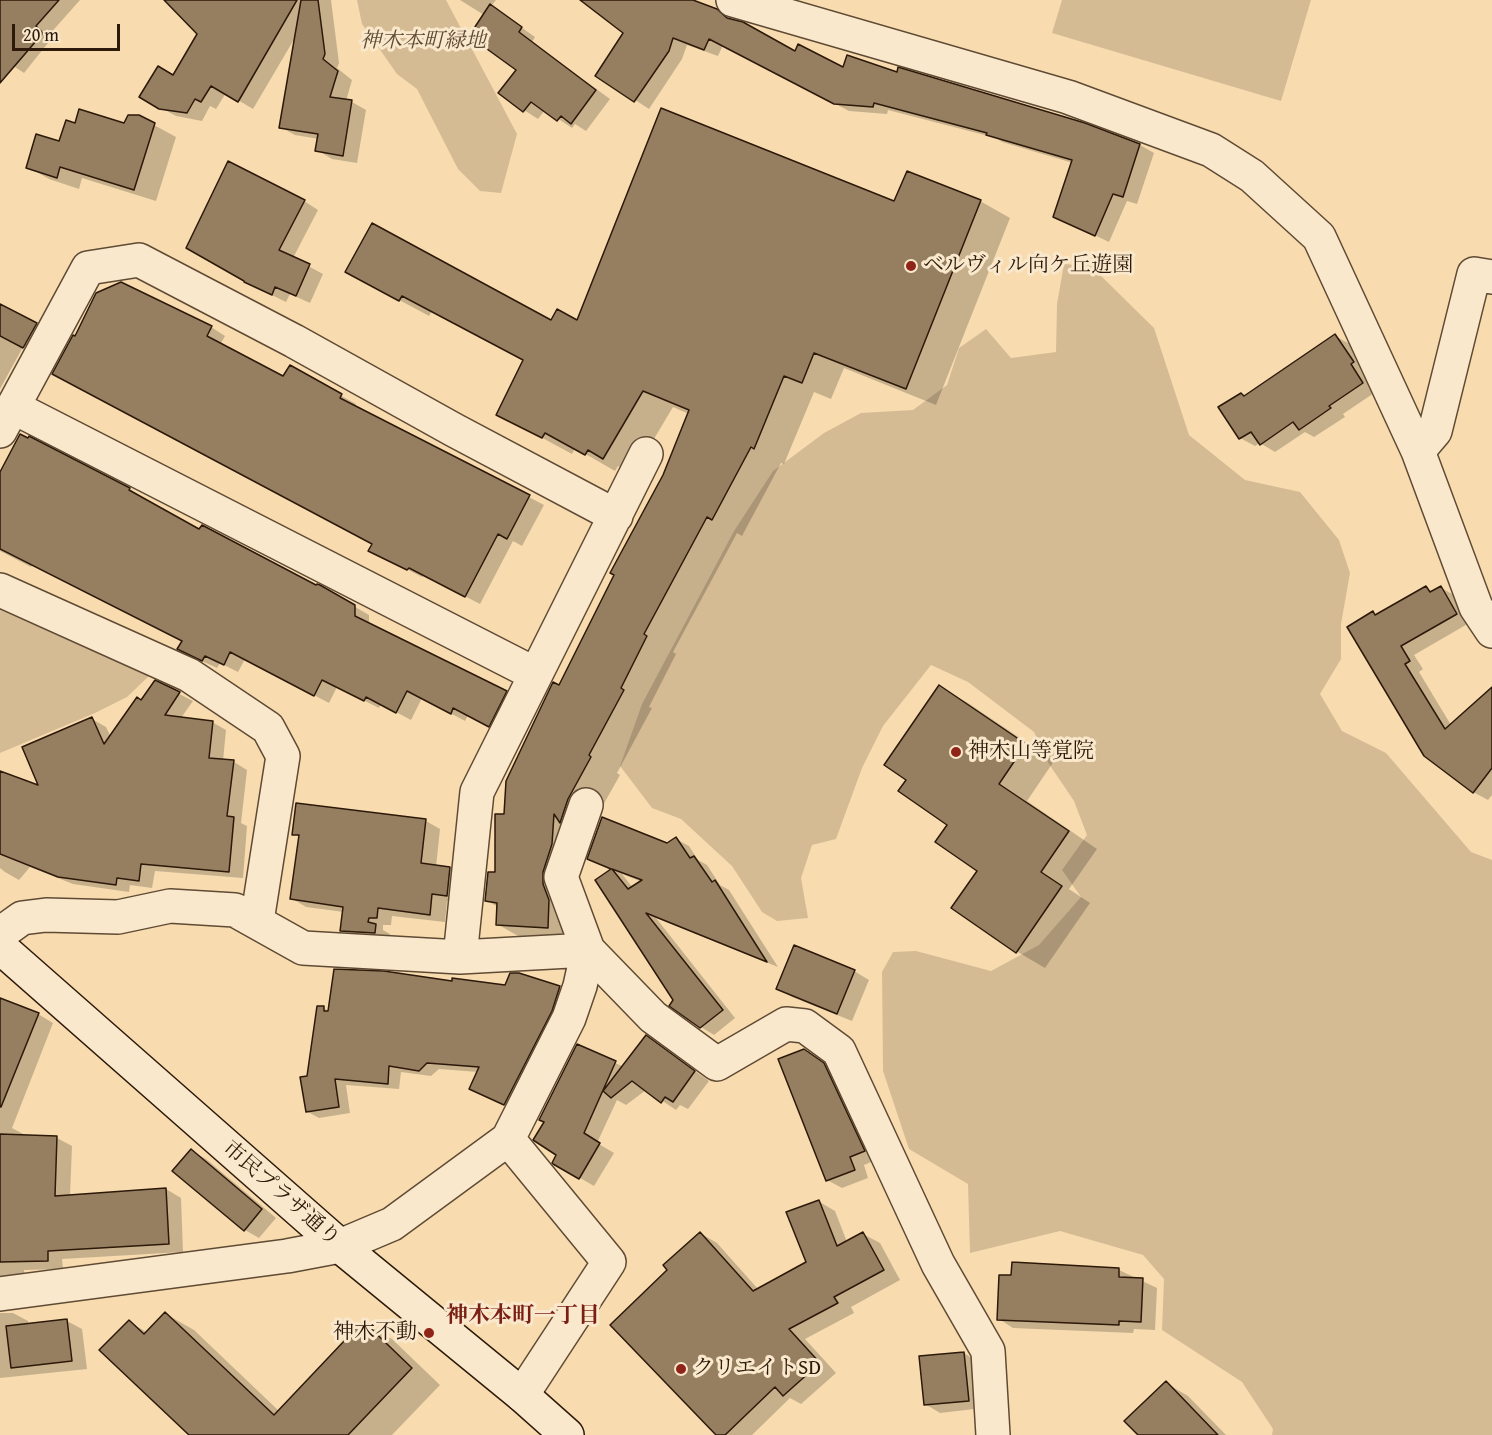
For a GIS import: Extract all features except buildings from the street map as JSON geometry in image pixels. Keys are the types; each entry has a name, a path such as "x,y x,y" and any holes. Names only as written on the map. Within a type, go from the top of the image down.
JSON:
{"street":[{"path":"733,0 1068,97 1211,150 1252,176 1318,237 1418,451 1476,607 1492,631"},
{"path":"535,674 7,419 88,268 139,260 294,341 616,516"},
{"path":"1418,451 1435,431 1474,274 1492,277"},
{"path":"460,957 477,792 646,454"},
{"path":"0,590 189,675 268,728 283,756 257,921"},
{"path":"586,805 561,876 588,950 654,1017 717,1064 786,1024 805,1026 839,1051 938,1264 988,1351 993,1435"},
{"path":"0,934 22,918 46,915 118,917 170,906 235,910 303,948 460,957 588,950"},
{"name":"市民プラザ通り","path":"0,947 340,1246 522,1395 567,1435"},
{"path":"0,1294 287,1256 340,1246 392,1224 508,1139 569,1018 580,986 588,950"},
{"path":"508,1139 609,1262 522,1395"}],"green space":[{"name":"神木本町緑地","path":"357,0 446,0 517,134 501,193 480,191 458,169 417,89 397,74 362,24"},
{"path":"1062,0 1311,0 1281,101 1052,33"},
{"path":"1064,264 1091,266 1154,328 1189,435 1245,480 1300,492 1339,540 1350,573 1341,624 1341,659 1320,694 1342,731 1386,753 1471,852 1492,860 1492,1435 1272,1435 1273,1429 1242,1382 1162,1330 1164,1279 1143,1255 1060,1231 970,1253 968,1184 909,1149 883,1071 882,972 893,952 916,951 991,971 1039,945 1081,897 1062,870 1087,835 1074,801 1049,764 1034,732 968,682 931,665 883,726 862,768 836,839 812,845 801,878 808,918 777,921 762,912 732,866 681,819 652,808 620,766 642,704 734,531 773,471 824,433 861,413 913,410 947,385 959,348 986,329 1011,358 1056,352 1057,304"},
{"path":"0,610 149,676 127,697 0,753"}],"place":[{"name":"ベルヴィル向ケ丘遊園","path":"911,266"},
{"name":"神木山等覚院","path":"956,752"},
{"name":"神木不動","path":"429,1333"},
{"name":"クリエイトSD","path":"681,1369"}],"district":[{"name":"神木本町一丁目","path":"523,1316"}]}
